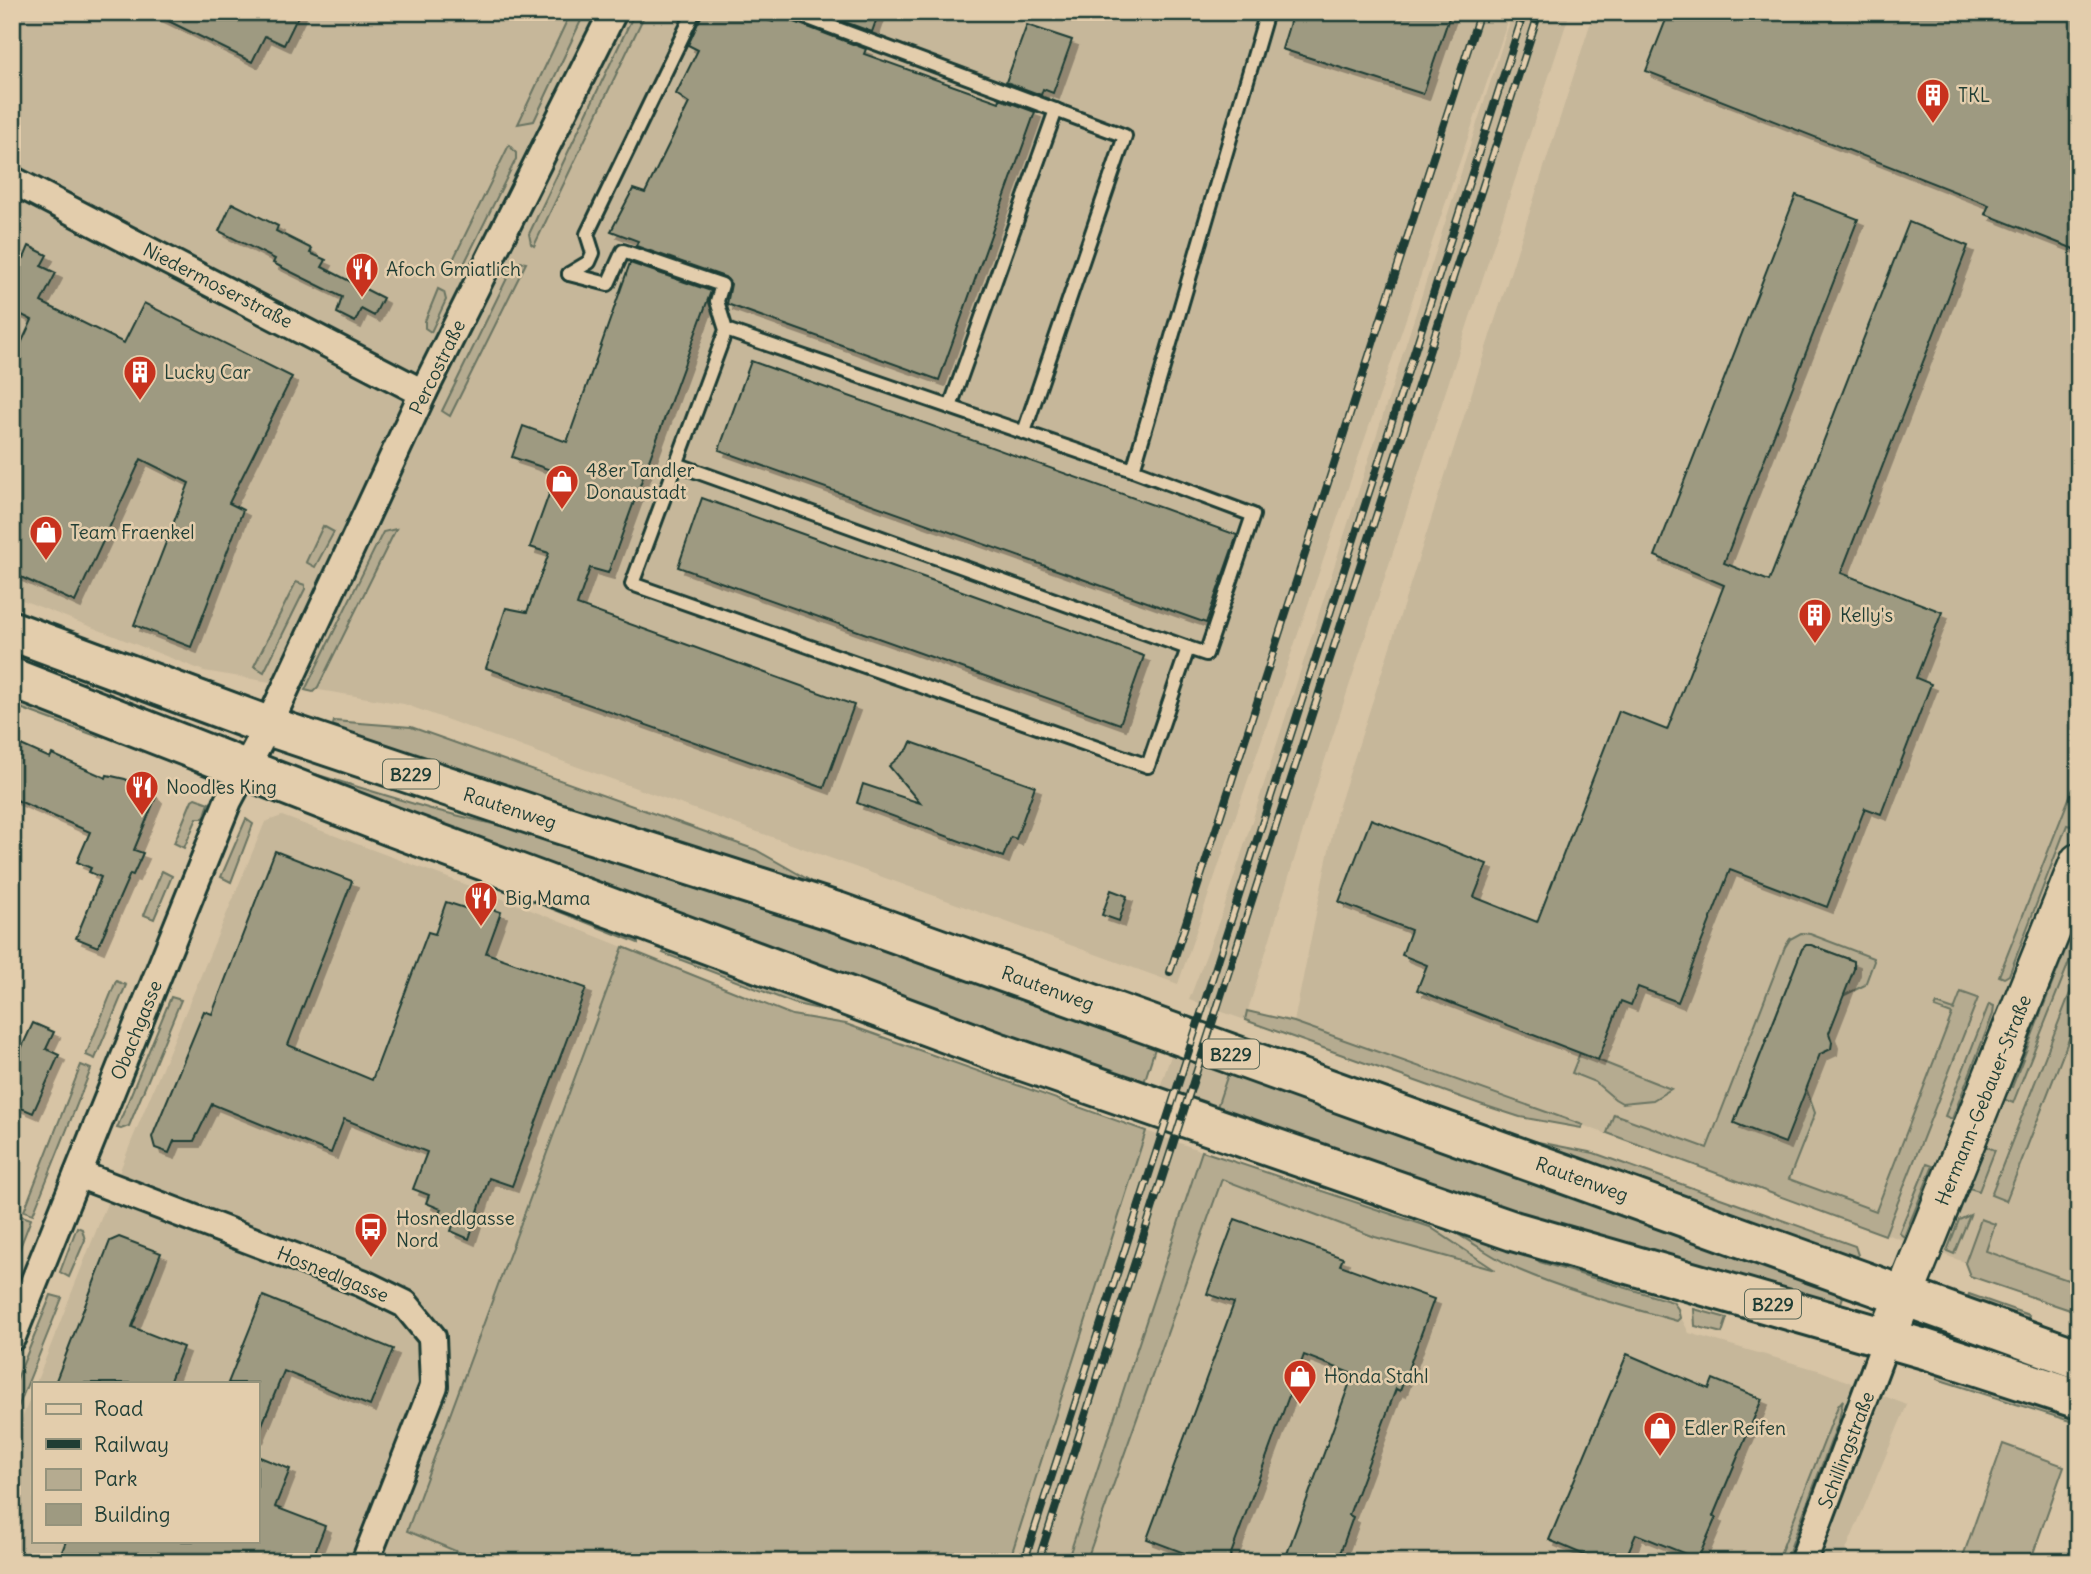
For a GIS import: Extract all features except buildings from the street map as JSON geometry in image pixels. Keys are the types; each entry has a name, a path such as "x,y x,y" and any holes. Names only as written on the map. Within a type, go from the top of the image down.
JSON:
{"main road":[{"name":"Rautenweg","path":"12,631 268,726 554,822 837,912 2079,1359"},
{"name":"B229","path":"12,678 391,826 1000,1053 1513,1231 1887,1338 2079,1399"}],"street":[{"name":"Percostraße","path":"268,726 424,393 613,12"},
{"name":"Niedermoserstraße","path":"12,180 424,393"},
{"name":"Obachgasse","path":"12,1337 222,816 268,726"},
{"name":"Hermann-Gebauer-Straße","path":"1887,1338 2079,862"},
{"name":"Hosnedlgasse","path":"78,1174 362,1283 405,1304 432,1337 434,1386 365,1562"},
{"name":"Schillingstraße","path":"1803,1562 1887,1338"}],"lane":[{"path":"694,12 587,234 593,253 589,262 569,274 608,284 622,251 722,285 717,301 726,330 632,584 1148,766 1188,648"},
{"path":"1133,470 1266,12"},
{"path":"796,13 1125,136 1024,432"},
{"path":"950,407 1056,110"},
{"path":"676,464 1206,654 1253,515 1133,470 726,330"}],"shaded area":[{"path":"12,12 1511,12 1178,984 404,704 204,671 12,596"},
{"path":"1513,12 1570,12 1320,775 1245,1020 1189,1000 1224,908"},
{"path":"1594,12 2079,12 2079,1303 1294,1022 1336,815"},
{"path":"282,816 623,947 407,1530 482,1562 12,1562 12,1444 32,1394 32,1542 259,1542 259,1382 36,1382 132,1140 265,822"},
{"path":"1174,1047 1230,1068 1215,1113 1158,1093"},
{"path":"1146,1131 1202,1151 1067,1562 1009,1562"},
{"path":"1210,1160 1673,1302 1689,1333 1821,1371 1907,1405 1841,1562 1084,1562"}],"green space":[{"path":"571,12 585,12 534,121 518,124"},
{"path":"635,12 646,12 534,246 529,234"},
{"path":"509,145 516,153 516,159 463,266 456,270 449,268"},
{"path":"520,262 526,263 450,416 442,411 513,266"},
{"path":"438,289 444,292 446,300 431,332 425,328 425,321"},
{"path":"323,526 334,532 315,567 306,562"},
{"path":"396,529 318,687 313,692 305,690 383,532"},
{"path":"296,582 305,585 305,589 264,672 254,666"},
{"path":"12,650 43,663 40,670 12,661"},
{"path":"12,693 102,730 99,737 12,705"},
{"path":"334,721 411,727 756,850 825,889 331,733"},
{"path":"2079,773 2079,820 2076,827 2067,825 2009,975 2004,978 1999,976"},
{"path":"315,774 431,809 619,855 1157,1042 1143,1086 312,783"},
{"path":"195,798 209,803 204,818 197,818 184,848 174,843"},
{"path":"246,819 253,824 231,882 221,877"},
{"path":"442,865 638,933 638,943"},
{"path":"162,871 172,876 154,919 144,915"},
{"path":"2079,915 2079,937 2013,1103 1999,1097 2004,1085 2012,1087"},
{"path":"1801,933 1873,958 1874,961 1865,985 1843,996 1851,960 1811,945 1802,949 1736,1117 1739,1125 1784,1141 1806,1088 1815,1113 1789,1179 1876,1211 1952,1014 1935,1008 1937,1004 1954,1010 1961,992 1978,998 1885,1235 1607,1133 1614,1114 1707,1148 1785,947 1790,939"},
{"path":"670,944 843,1014 796,1004 663,953"},
{"path":"623,947 792,1015 846,1024 1146,1131 1009,1562 482,1562 407,1531"},
{"path":"2079,970 2079,1013 2006,1201 1991,1195"},
{"path":"116,981 126,985 95,1059 86,1055"},
{"path":"171,997 181,1000 129,1126 117,1128"},
{"path":"1989,1004 1994,1006 1993,1014 1952,1119 1945,1116"},
{"path":"1247,1011 1294,1022 1583,1125 1581,1128 1520,1117 1480,1104 1245,1020"},
{"path":"1580,1053 1671,1089 1653,1100 1622,1103 1595,1082 1572,1073"},
{"path":"81,1065 91,1069 33,1214 24,1211"},
{"path":"1230,1068 1846,1287 1840,1306 1622,1248 1215,1113"},
{"path":"1528,1140 1594,1153 1855,1246 1858,1255 1854,1265"},
{"path":"1982,1145 1995,1150 1979,1191 1969,1188 1969,1184"},
{"path":"1202,1151 1430,1227 1495,1270 1375,1237 1222,1179 1086,1562 1067,1562"},
{"path":"1927,1164 1933,1166 1904,1237 1899,1233"},
{"path":"1970,1215 1954,1254 1947,1251 1959,1220"},
{"path":"22,1216 31,1219 12,1268 12,1240"},
{"path":"1981,1219 1995,1224 1986,1251 2079,1284 2079,1313 1970,1276 1965,1263"},
{"path":"77,1227 82,1229 85,1240 69,1277 60,1272"},
{"path":"1445,1227 1522,1249 1540,1262 1673,1302 1680,1318 1677,1321 1538,1278 1509,1265"},
{"path":"1969,1294 2029,1315 2026,1324 1966,1303"},
{"path":"51,1295 62,1298 13,1420 12,1391"},
{"path":"1694,1309 1727,1318 1722,1333 1695,1326"},
{"path":"1938,1371 2079,1415 2079,1424 1937,1379"},
{"path":"1843,1400 1839,1420 1785,1562 1777,1562 1838,1406"},
{"path":"2003,1444 2064,1466 2030,1562 1961,1562"}],"railway":[{"path":"1170,972 1480,12"},
{"path":"1024,1562 1524,12"},
{"path":"1038,1562 1539,12"}],"place":[{"name":"TKL","path":"1933,125"},
{"name":"Afoch Gmiatlich","path":"362,299"},
{"name":"Lucky Car","path":"140,402"},
{"name":"48er Tandler Donaustadt","path":"562,511"},
{"name":"Team Fraenkel","path":"46,562"},
{"name":"Kelly's","path":"1815,645"},
{"name":"Noodles King","path":"142,817"},
{"name":"Big Mama","path":"481,928"},
{"name":"Hosnedlgasse Nord","path":"371,1259"},
{"name":"Honda Stahl","path":"1300,1406"},
{"name":"Edler Reifen","path":"1660,1458"}]}
